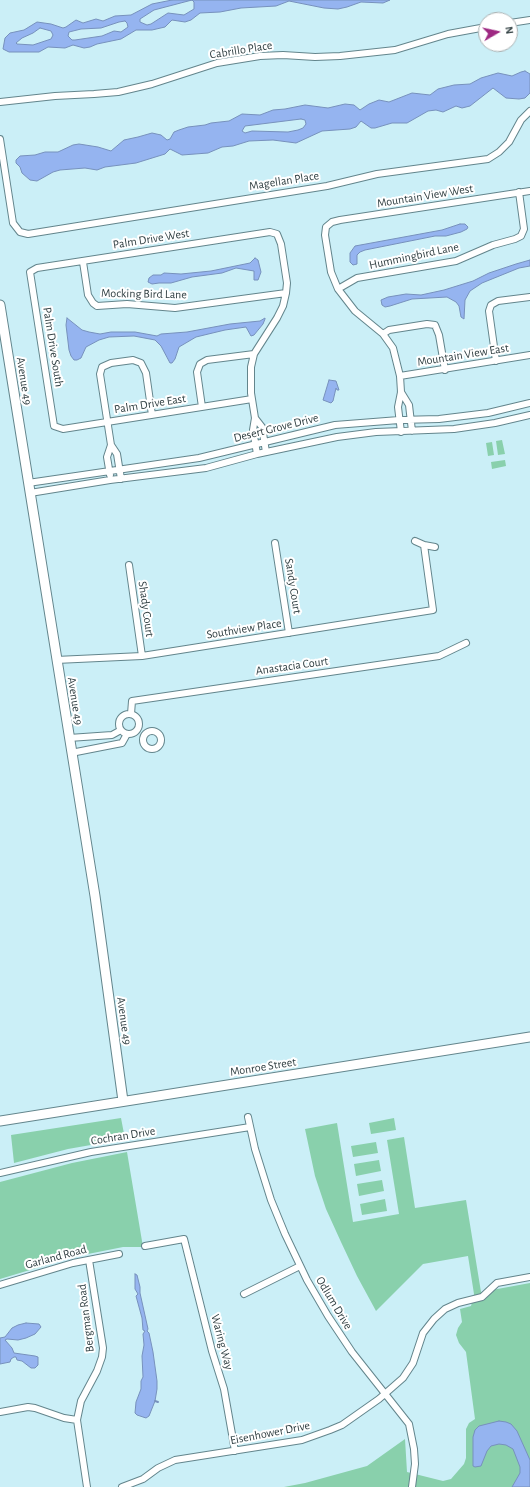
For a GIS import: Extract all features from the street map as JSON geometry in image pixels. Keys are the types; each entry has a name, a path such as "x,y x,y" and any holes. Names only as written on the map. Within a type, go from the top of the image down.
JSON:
{"street":[{"path":"518,22 530,20"},
{"name":"Cabrillo Place","path":"0,102 55,96 118,92 152,84 217,63 260,56 340,56 395,50 448,34 478,28"},
{"name":"Magellan Place","path":"0,139 13,223 20,232 28,234 327,186 377,174 488,159 499,152 509,142 521,120 530,111"},
{"name":"Mountain View West","path":"338,289 331,272 325,235 326,227 332,222 530,190"},
{"name":"Hummingbird Lane","path":"338,289 358,278 456,261 493,245 521,236 524,228 519,192"},
{"name":"Palm Drive West","path":"30,272 37,268 270,232 277,234 281,244 287,283 286,293"},
{"name":"Mocking Bird Lane","path":"83,262 88,294 90,300 97,306 127,304 175,308 286,293"},
{"name":"Palm Drive South","path":"30,272 54,426"},
{"path":"338,289 355,311 384,334 393,348 400,376 401,392 398,407 401,432"},
{"path":"257,454 253,430 255,418 250,377 254,354 278,318 286,293"},
{"path":"496,361 489,311 491,305 498,301 530,297"},
{"name":"Avenue 49","path":"0,305 95,896 124,1101"},
{"path":"384,334 389,330 427,324 435,325 439,335 445,370"},
{"path":"202,407 197,372 200,364 207,360 254,354"},
{"name":"Mountain View East","path":"400,376 530,356"},
{"path":"122,479 118,454 111,445 107,423 100,374 102,367 111,363 134,360 138,361 144,366 152,415"},
{"path":"401,392 409,405 412,431"},
{"name":"Palm Drive East","path":"54,426 63,429 252,399"},
{"name":"Desert Grove Drive","path":"28,483 199,458 335,425 399,420 439,419 480,414 530,403"},
{"name":"Desert Grove Drive","path":"30,493 110,480 199,469 257,454 337,437 376,432 401,432 473,427 530,415"},
{"path":"255,418 262,427 266,452"},
{"path":"110,480 107,457 111,445"},
{"path":"415,541 424,546 435,547"},
{"name":"Sandy Court","path":"275,543 289,633"},
{"name":"Southview Place","path":"56,660 142,656 433,610 424,546"},
{"name":"Shady Court","path":"129,565 142,656"},
{"name":"Anastacia Court","path":"121,730 119,722 121,718 127,714 131,714 132,701 439,656 466,643"},
{"path":"131,714 138,719 138,730"},
{"path":"69,738 112,735 121,730 127,734 131,734 138,730"},
{"path":"138,730 145,735"},
{"path":"71,753 122,743 127,734"},
{"name":"Monroe Street","path":"0,1121 530,1037"},
{"name":"Odlum Drive","path":"248,1117 259,1163 271,1200 300,1266 339,1333 403,1416 411,1431 415,1464 412,1487"},
{"name":"Cochran Drive","path":"0,1173 91,1152 250,1127"},
{"name":"Waring Way","path":"145,1246 184,1239 212,1351 224,1389 235,1451"},
{"name":"Garland Road","path":"0,1285 35,1273 119,1254"},
{"name":"Bergman Road","path":"88,1487 77,1420 81,1401 97,1371 102,1357 103,1348 89,1260"},
{"path":"244,1294 300,1266"},
{"name":"Eisenhower Drive","path":"122,1487 143,1479 158,1468 175,1460 302,1440 317,1436 348,1421 385,1394 409,1370 413,1363 423,1333 445,1309 458,1303 482,1297 497,1283 530,1277"},
{"path":"0,1412 28,1407 64,1418 77,1420"}],"green space":[{"path":"502,440 505,454 498,455 496,441"},
{"path":"492,442 494,455 488,456 486,443"},
{"path":"505,460 506,466 492,469 491,462"},
{"path":"121,1118 125,1139 68,1149 14,1163 11,1135"},
{"path":"394,1118 396,1130 371,1134 369,1123"},
{"path":"337,1123 353,1222 399,1214 387,1140 404,1137 415,1208 466,1200 481,1292 530,1283 530,1487 284,1487 305,1483 367,1466 405,1439 407,1472 443,1481 451,1479 464,1464 466,1458 466,1429 469,1423 475,1419 466,1352 459,1343 456,1335 462,1322 460,1309 471,1306 474,1294 468,1256 423,1264 376,1311 357,1276 326,1209 315,1176 305,1129"},
{"path":"376,1142 378,1153 353,1157 351,1146"},
{"path":"127,1152 143,1247 123,1247 73,1257 0,1279 0,1182 72,1163"},
{"path":"379,1160 381,1171 356,1176 354,1164"},
{"path":"382,1180 384,1191 359,1196 357,1184"},
{"path":"385,1199 387,1211 362,1215 360,1204"}],"water":[{"path":"172,0 192,0 390,0 383,3 361,2 338,9 324,8 289,1 276,6 241,8 220,12 200,13 191,20 185,22 172,20 165,27 152,30 136,30 121,39 90,47 84,48 73,45 65,48 48,47 39,52 9,52 3,49 5,38 10,33 24,30 37,22 63,28 76,20 83,23 96,19 103,21 115,16 131,15 152,4","holes":["192,0 194,2 194,9 184,15 168,13 151,24 147,25 140,22 140,19 154,10","125,21 128,27 121,32 114,31 102,36 75,40 72,40 68,36 69,32 81,29 101,28","40,28 51,31 53,35 51,39 33,45 16,43 22,38"]},
{"path":"525,71 530,74 530,93 525,98 506,98 493,88 470,106 462,108 456,106 443,112 436,110 428,111 407,123 392,123 371,128 361,121 356,127 350,129 322,131 296,143 273,140 249,141 233,146 222,147 208,153 182,155 170,149 165,154 136,163 105,167 97,170 85,168 60,170 53,172 37,181 30,180 22,173 20,167 16,163 16,160 20,156 35,155 45,152 58,152 73,145 79,144 111,151 124,140 152,133 161,135 167,140 170,139 174,132 179,130 188,127 229,121 242,114 260,115 273,110 305,105 328,108 345,104 354,105 360,110 379,100 389,102 412,93 430,95 438,89 454,85 470,84 481,78 498,73 512,76","holes":["301,119 305,120 306,124 303,128 288,132 252,131 245,133 242,131 245,126"]},
{"path":"460,224 465,224 468,227 467,229 446,236 435,236 365,250 357,255 357,264 353,265 350,262 350,253 355,246 442,230"},
{"path":"255,258 258,260 261,272 258,280 254,280 254,271 236,268 222,273 192,277 171,283 152,284 148,282 149,278 153,275 161,275 164,273 181,274 211,271 250,263"},
{"path":"530,260 530,266 519,268 482,283 470,291 465,300 464,319 461,317 459,306 456,302 447,297 412,299 385,307 382,305 381,300 388,297 406,294 421,295 444,290 473,281 489,273"},
{"path":"67,318 82,330 89,332 100,334 111,332 135,332 157,336 161,334 187,332 265,319 254,335 251,336 246,327 196,337 179,347 175,359 172,363 170,363 161,346 155,340 134,336 109,337 99,340 86,347 81,358 74,360 69,350 66,325"},
{"path":"329,380 336,381 339,390 336,388 333,401 331,403 323,400"},
{"path":"135,1274 137,1275 140,1287 148,1329 147,1331 149,1333 153,1352 157,1381 155,1401 149,1416 146,1418 135,1413 136,1402 141,1389 141,1381 143,1377 142,1356 144,1345 143,1334 145,1331 143,1330 142,1318 136,1296 138,1294 135,1289"},
{"path":"26,1323 39,1324 41,1327 35,1334 26,1338 18,1340 5,1340 12,1348 14,1353 38,1357 38,1365 35,1368 31,1368 22,1361 17,1360 16,1357 11,1359 10,1362 0,1364 0,1338 5,1337 12,1328"},
{"path":"499,1421 511,1424 517,1431 530,1460 530,1487 512,1487 520,1473 520,1467 513,1449 506,1445 499,1444 491,1446 487,1451 481,1466 473,1466 473,1437 475,1430 479,1426"}]}
